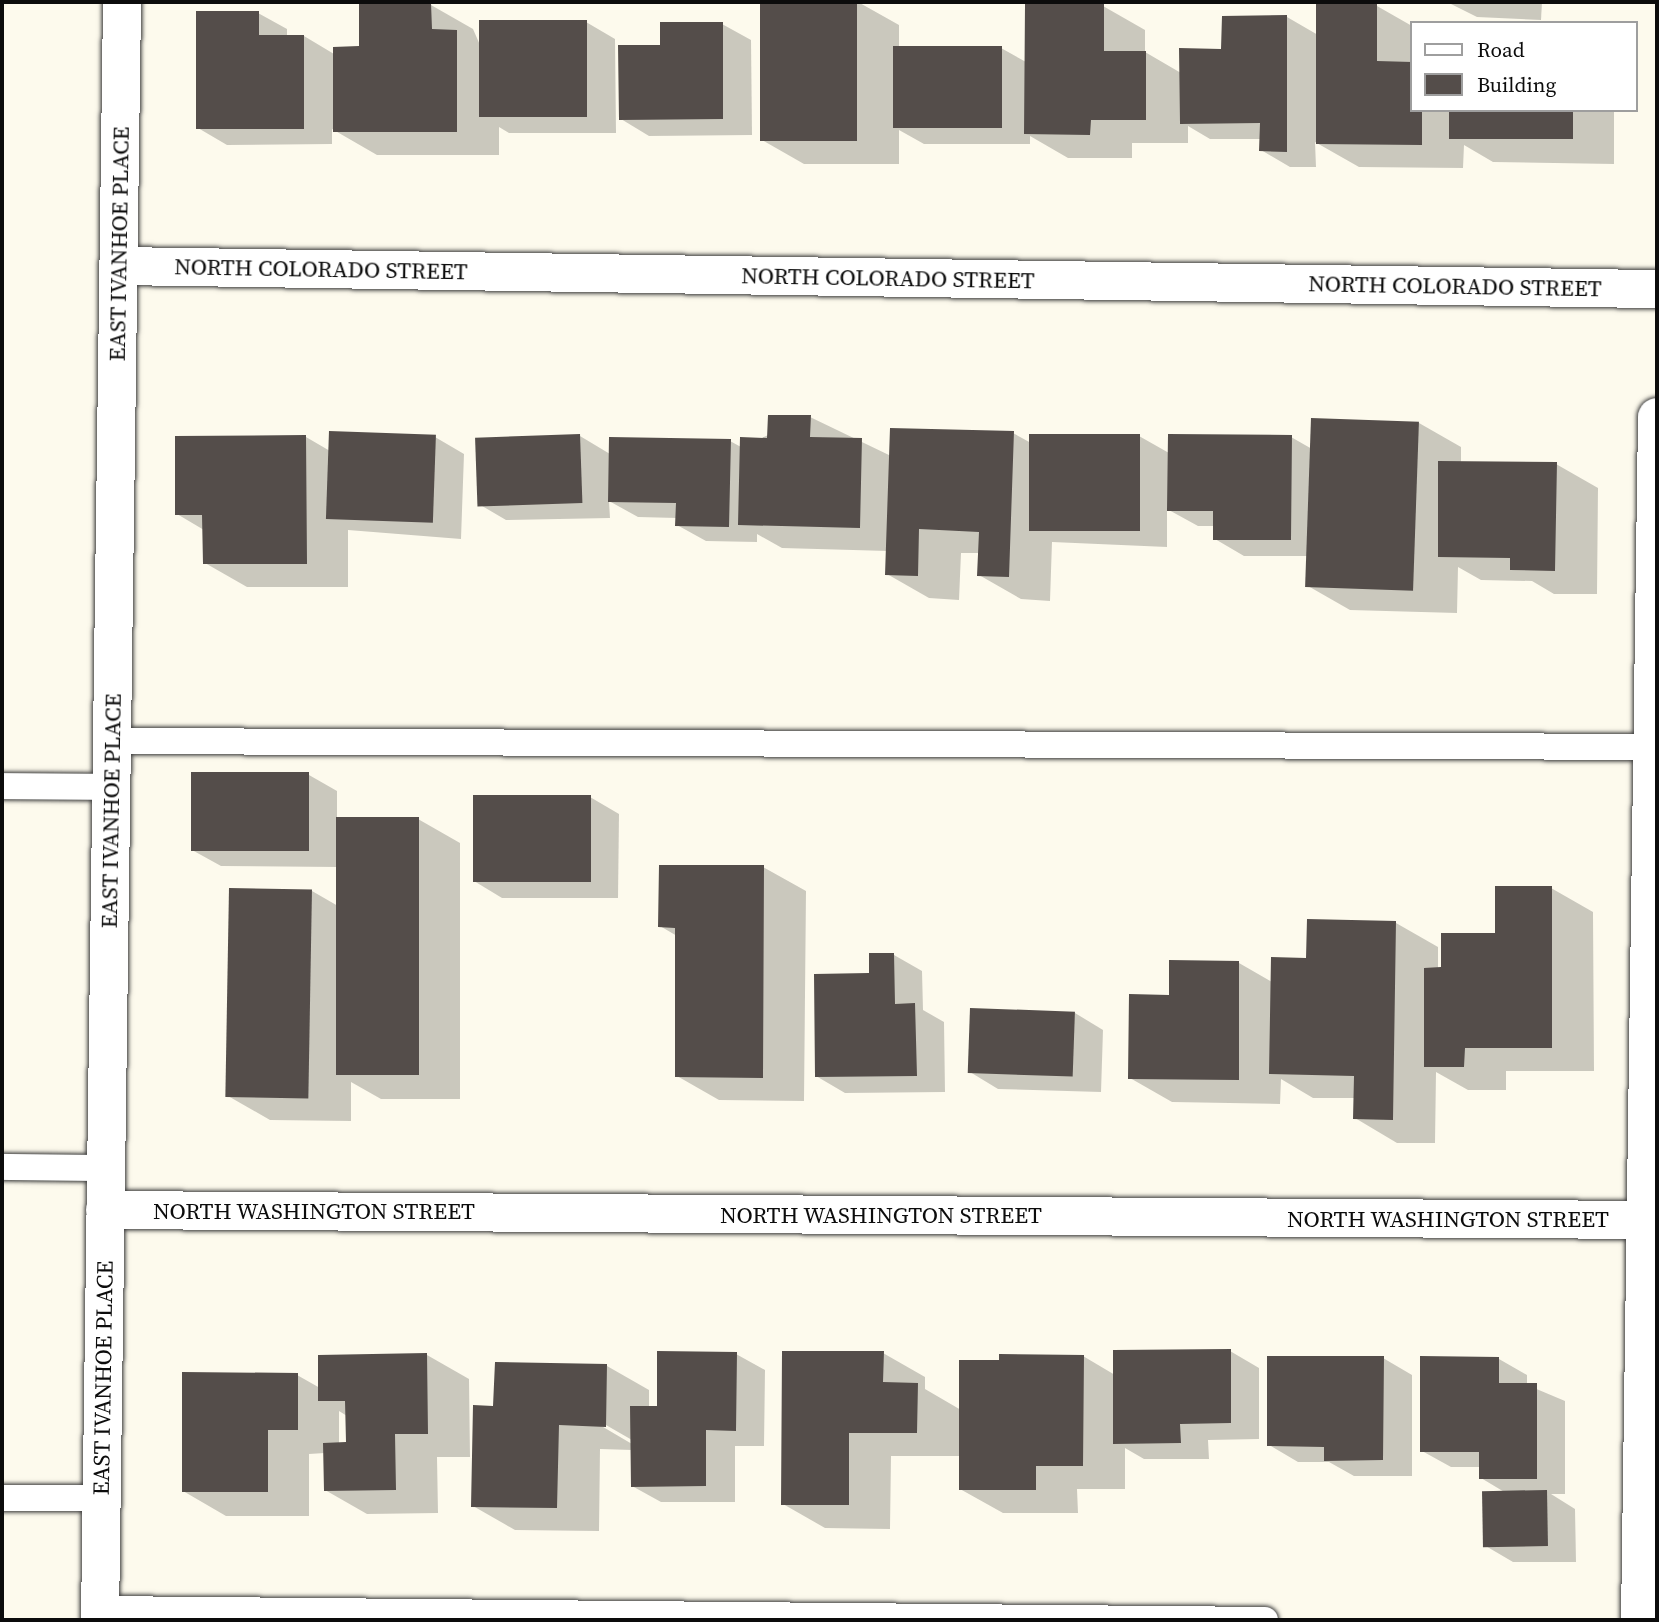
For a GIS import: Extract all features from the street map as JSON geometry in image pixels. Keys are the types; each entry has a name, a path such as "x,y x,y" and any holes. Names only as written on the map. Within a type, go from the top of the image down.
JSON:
{"street":[{"name":"EAST IVANHOE PLACE","path":"100,1615 122,2"},
{"name":"NORTH COLORADO STREET","path":"118,266 1657,289"},
{"path":"1640,1620 1653,1220 1657,417"},
{"name":"NORTH WASHINGTON STREET","path":"105,1210 1653,1220"}],"lane":[{"path":"111,741 1655,747"},
{"path":"2,786 111,786"},
{"path":"2,1167 106,1168"},
{"path":"2,1498 101,1498"},
{"path":"100,1615 1265,1620"}],"building":[{"path":"760,2 857,2 857,141 760,141"},
{"path":"431,3 432,29 457,30 457,132 333,132 333,47 359,46 359,4"},
{"path":"1316,3 1377,4 1377,61 1410,62 1410,112 1422,112 1422,145 1316,144"},
{"path":"1025,4 1104,4 1104,51 1146,51 1146,120 1091,120 1090,135 1024,134"},
{"path":"196,11 259,11 259,35 304,35 304,129 196,129"},
{"path":"1287,15 1287,152 1259,151 1260,123 1180,124 1179,48 1221,49 1222,16"},
{"path":"479,20 587,20 587,117 479,117"},
{"path":"660,22 723,22 723,119 619,120 618,45 660,45"},
{"path":"893,46 1002,46 1002,128 893,128"},
{"path":"1449,112 1573,112 1573,139 1449,139"},
{"path":"768,415 811,415 810,437 862,438 860,528 738,525 740,437 767,438"},
{"path":"1311,418 1419,422 1413,591 1305,587"},
{"path":"890,428 1014,431 1009,577 977,576 979,532 919,529 918,576 885,575"},
{"path":"329,431 436,435 433,523 326,519"},
{"path":"580,434 582,503 477,507 475,438"},
{"path":"1029,434 1140,434 1140,531 1029,531"},
{"path":"1168,434 1292,435 1291,540 1213,540 1213,511 1167,511"},
{"path":"306,435 307,564 203,564 202,515 175,515 175,436"},
{"path":"609,437 731,439 729,527 675,526 676,503 608,502"},
{"path":"1438,461 1557,462 1555,571 1510,570 1510,558 1438,557"},
{"path":"191,772 309,772 309,851 191,851"},
{"path":"473,795 591,795 591,882 473,882"},
{"path":"336,817 419,817 419,1075 336,1075"},
{"path":"659,865 764,865 763,1078 675,1077 675,928 658,927"},
{"path":"1495,886 1552,886 1552,1048 1465,1048 1464,1067 1424,1067 1424,968 1441,967 1441,933 1495,933"},
{"path":"229,888 312,889 308,1098 225,1097"},
{"path":"1307,919 1396,921 1393,1120 1353,1119 1354,1076 1269,1074 1271,957 1306,958"},
{"path":"869,953 894,953 895,1004 915,1003 917,1076 815,1077 814,974 869,973"},
{"path":"1169,960 1239,961 1239,1080 1128,1079 1129,994 1169,995"},
{"path":"970,1008 1075,1012 1073,1077 968,1073"},
{"path":"1231,1349 1231,1423 1180,1424 1181,1443 1113,1444 1113,1350"},
{"path":"657,1351 737,1352 736,1431 706,1430 706,1486 631,1487 630,1406 657,1406"},
{"path":"782,1351 884,1351 883,1382 918,1383 917,1433 849,1433 849,1505 781,1505"},
{"path":"427,1353 428,1434 395,1434 396,1490 324,1491 323,1443 346,1442 345,1401 318,1401 318,1355"},
{"path":"999,1354 1084,1355 1083,1466 1036,1466 1036,1490 959,1490 959,1360 999,1360"},
{"path":"1267,1356 1384,1356 1383,1460 1324,1461 1324,1447 1267,1446"},
{"path":"1420,1356 1499,1357 1499,1383 1537,1383 1537,1479 1479,1479 1479,1452 1420,1452"},
{"path":"495,1362 607,1364 606,1427 559,1425 557,1508 471,1507 473,1405 493,1406"},
{"path":"182,1372 298,1373 298,1430 268,1430 268,1492 182,1492"},
{"path":"1547,1490 1548,1546 1483,1547 1482,1491"}]}
